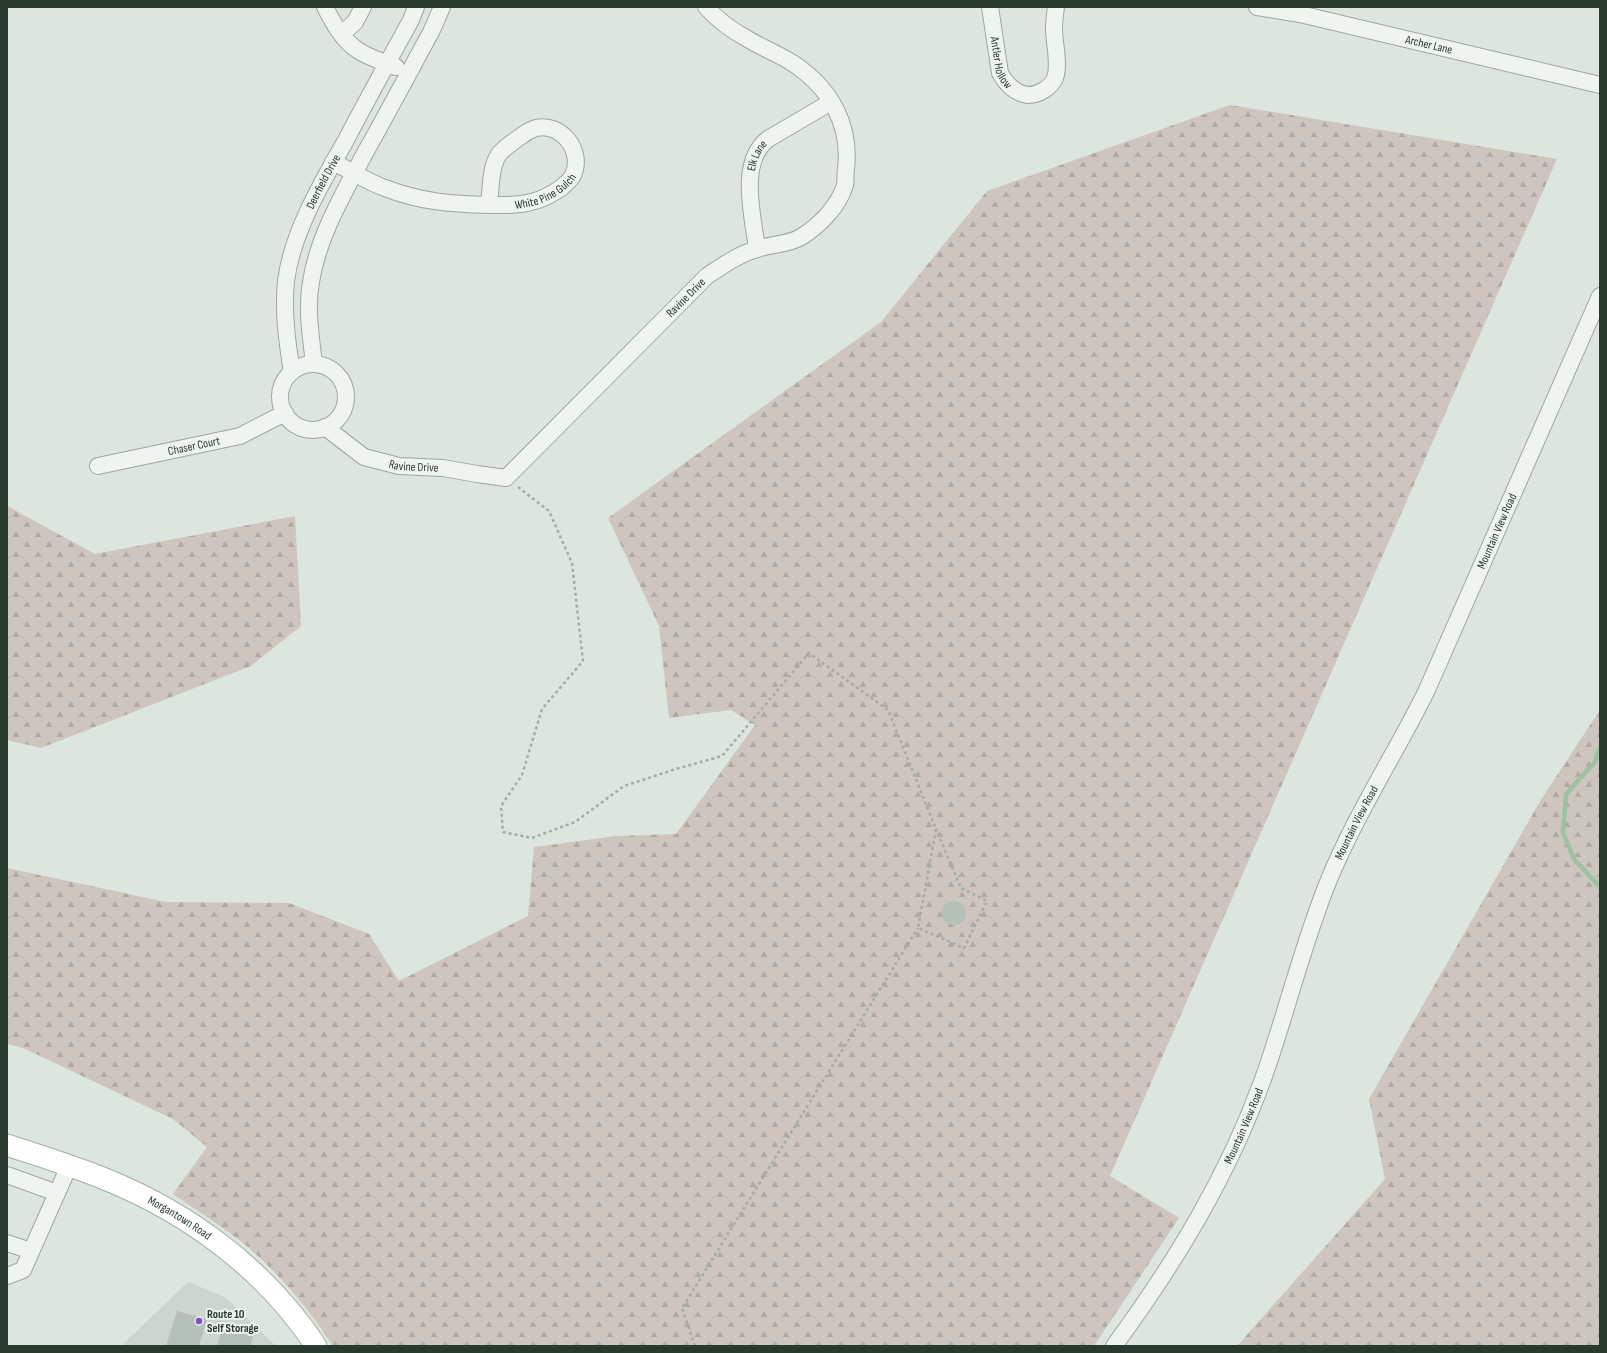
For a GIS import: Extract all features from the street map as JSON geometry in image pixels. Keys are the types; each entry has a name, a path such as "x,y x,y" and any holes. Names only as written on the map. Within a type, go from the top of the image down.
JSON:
{"main road":[{"name":"Morgantown Road","path":"7,1145 69,1166 134,1192 162,1206 211,1237 257,1275 295,1317 316,1346"}],"street":[{"path":"326,7 335,26 351,46 359,52 409,73"},
{"path":"342,34 355,22 363,7"},
{"name":"Deerfield Drive","path":"292,372 285,316 286,281 299,234 317,192 411,20 416,7"},
{"name":"Deerfield Drive","path":"314,364 309,315 310,284 319,250 339,202 432,30 442,7"},
{"name":"Ravine Drive","path":"326,427 364,457 399,466 443,468 506,478 707,276 723,265 757,249 784,244 800,238 821,222 839,197 844,185 848,156 844,128 831,102 824,91 793,63 747,39 727,26 706,7"},
{"name":"Antler Hollow","path":"990,7 1000,73 1004,80 1014,90 1021,94 1030,95 1037,94 1050,85 1055,78 1057,70 1054,29 1056,7"},
{"name":"Archer Lane","path":"1257,7 1300,14 1600,85"},
{"name":"Elk Lane","path":"757,249 750,186 751,165 754,157 761,144 768,139 831,102"},
{"name":"White Pine Gulch","path":"333,162 384,188 435,202 509,205 532,202 541,199 564,185 574,174 576,164 575,153 568,139 550,128 536,128 505,148 498,156 495,163 489,204"},
{"name":"Mountain View Road","path":"1114,1346 1173,1261 1195,1224 1226,1165 1246,1122 1263,1078 1309,934 1330,878 1361,812 1406,732 1426,692 1600,296"},
{"path":"307,364 314,364 333,370 341,379 345,389 345,405 341,414 331,424 326,427 312,429 303,428 294,424 281,407 280,395 283,383 292,372 307,364"},
{"name":"Chaser Court","path":"98,466 240,436 285,413"},
{"path":"7,1276 23,1270 69,1166"},
{"path":"7,1175 57,1193"},
{"path":"7,1242 31,1251"}],"path":[{"path":"506,478 549,511 572,563 583,661 542,709 522,775 501,806 503,832 532,838 575,822 624,786 676,768 722,756 809,653 888,710 961,888 987,901 964,948 918,928"},
{"path":"695,1346 682,1308 918,928 936,829"}],"shaded area":[{"name":"Route 10 Self Storage","path":"188,1282 225,1297 276,1346 121,1346"}],"green space":[{"path":"1230,105 1557,159 1110,1176 1179,1218 1094,1346 333,1346 303,1304 256,1254 234,1236 173,1194 207,1147 173,1119 23,1048 7,1044 7,868 166,902 289,903 369,934 399,981 528,916 534,847 617,836 676,834 755,725 731,710 669,718 659,626 608,518 881,322 987,191"},
{"path":"7,506 95,554 295,516 301,626 251,666 41,748 7,740"},
{"path":"1600,710 1600,1346 1237,1346 1385,1179 1369,1099 1542,798"}],"building":[{"path":"954,901 963,904 966,913 963,922 954,925 945,922 942,913 945,904"},
{"path":"177,1311 207,1319 199,1346 166,1346"},
{"path":"223,1325 254,1333 250,1346 217,1346"}],"waterway":[{"path":"1600,747 1595,762 1566,794 1563,832 1574,859 1598,885 1600,885"}],"place":[{"name":"Route 10 Self Storage","path":"199,1321"}]}
